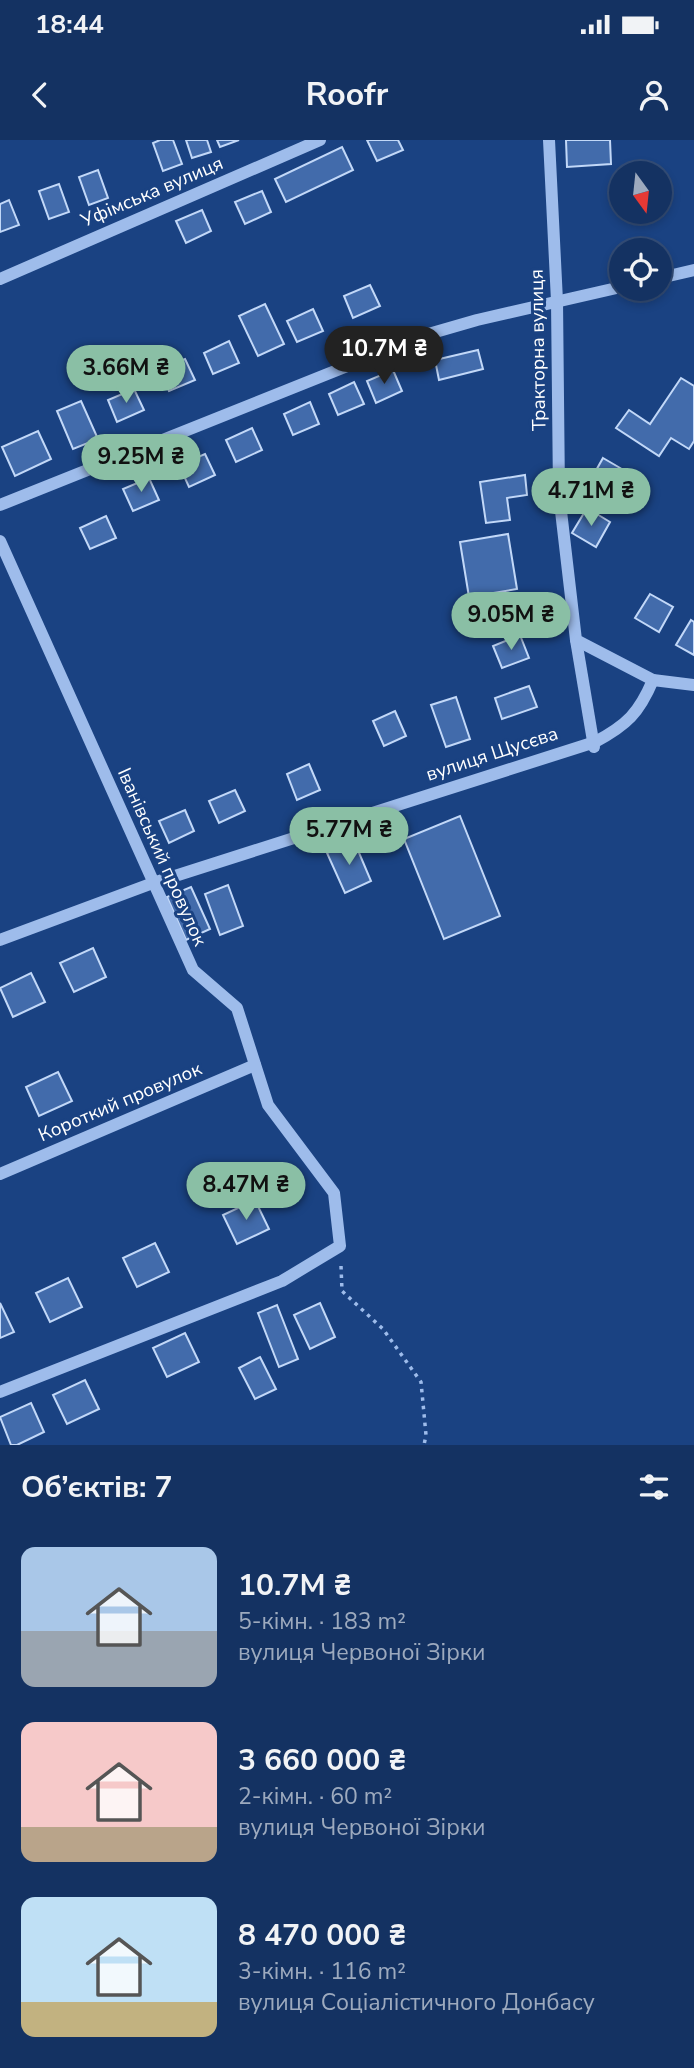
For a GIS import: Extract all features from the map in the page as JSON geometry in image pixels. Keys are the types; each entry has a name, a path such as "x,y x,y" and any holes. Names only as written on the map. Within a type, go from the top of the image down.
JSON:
{"street":[{"name":"Уфімська вулиця","path":"0,279 320,140"},
{"name":"Тракторна вулиця","path":"549,140 557,301 559,494 576,640 595,744"},
{"path":"672,275 694,270"},
{"path":"0,505 425,335 609,289"},
{"name":"Іванівський провулок","path":"0,541 193,970 237,1008 268,1105 334,1193 340,1246"},
{"path":"576,640 653,680 694,685"},
{"name":"вулиця Щусєва","path":"0,940 153,883 595,744 632,717 642,705 653,680"},
{"name":"Короткий провулок","path":"0,1174 255,1065"},
{"path":"0,1392 282,1282 340,1246"}],"path":[{"path":"340,1246 342,1291 383,1329 421,1382 425,1445"}],"building":[{"path":"173,140 182,164 163,171 153,143"},
{"path":"186,140 207,140 211,152 192,158"},
{"path":"217,140 239,140 220,147"},
{"path":"367,140 398,140 403,150 377,161"},
{"path":"566,140 610,140 609,164 567,167"},
{"path":"342,147 353,170 286,202 275,179"},
{"path":"98,170 108,198 89,205 79,177"},
{"path":"59,184 69,212 49,219 39,191"},
{"path":"262,191 271,212 245,224 235,202"},
{"path":"9,200 19,225 0,232 0,204"},
{"path":"202,210 211,231 186,243 176,221"},
{"path":"370,285 380,306 353,318 344,296"},
{"path":"265,304 284,344 258,356 239,316"},
{"path":"313,309 323,331 297,342 287,321"},
{"path":"229,341 239,363 213,374 204,353"},
{"path":"478,350 483,369 439,380 435,360"},
{"path":"185,359 195,380 169,391 159,370"},
{"path":"393,370 402,391 376,403 367,381"},
{"path":"681,378 694,386 694,441 689,449 671,438 659,456 616,428 629,410 650,424"},
{"path":"354,382 364,404 338,415 329,394"},
{"path":"134,389 144,410 117,422 108,400"},
{"path":"81,401 98,439 73,449 57,411"},
{"path":"310,402 319,424 293,435 284,414"},
{"path":"252,428 262,450 236,462 226,440"},
{"path":"38,431 51,459 15,476 2,447"},
{"path":"205,454 215,475 189,487 179,465"},
{"path":"603,458 627,472 613,497 589,483"},
{"path":"525,475 527,495 507,498 510,520 486,523 480,482"},
{"path":"149,478 159,500 133,511 123,489"},
{"path":"587,508 610,522 596,547 572,533"},
{"path":"106,516 116,538 90,549 80,528"},
{"path":"508,534 517,589 469,597 460,542"},
{"path":"650,594 673,607 659,632 635,618"},
{"path":"691,620 694,622 694,655 676,645"},
{"path":"520,635 529,658 502,668 493,646"},
{"path":"529,686 537,707 502,719 495,698"},
{"path":"456,697 470,739 446,747 431,705"},
{"path":"395,711 406,736 384,746 373,721"},
{"path":"309,764 320,790 297,800 287,774"},
{"path":"235,790 245,811 219,823 209,801"},
{"path":"185,810 194,831 169,843 159,821"},
{"path":"460,816 500,916 444,939 404,839"},
{"path":"354,841 371,881 345,893 327,853"},
{"path":"228,885 243,926 220,935 205,894"},
{"path":"191,887 210,929 186,940 167,897"},
{"path":"93,948 106,977 74,992 60,963"},
{"path":"31,973 45,1002 13,1017 0,988"},
{"path":"58,1072 72,1101 39,1116 26,1087"},
{"path":"255,1200 269,1229 237,1244 223,1215"},
{"path":"155,1243 169,1272 137,1287 123,1258"},
{"path":"68,1278 82,1307 50,1322 36,1293"},
{"path":"0,1303 14,1332 0,1338"},
{"path":"320,1303 335,1337 310,1349 294,1315"},
{"path":"277,1305 298,1359 279,1367 258,1313"},
{"path":"185,1333 199,1362 167,1377 153,1348"},
{"path":"260,1357 276,1389 255,1399 239,1368"},
{"path":"85,1380 99,1409 67,1424 53,1395"},
{"path":"31,1403 44,1432 17,1445 11,1445 0,1417"}]}
